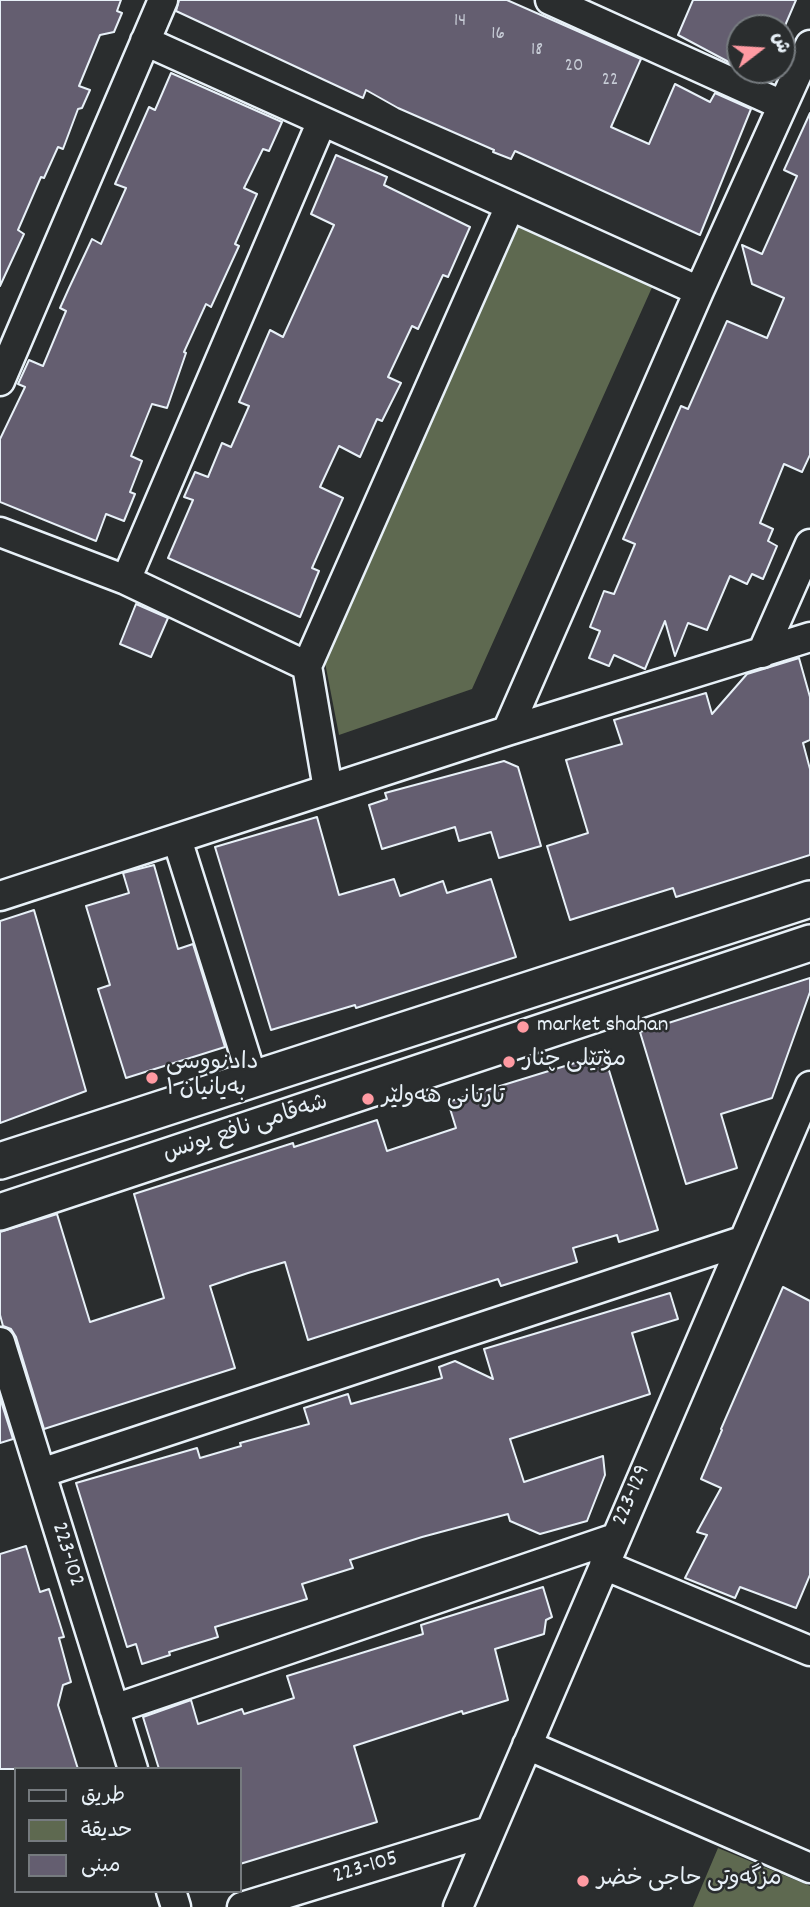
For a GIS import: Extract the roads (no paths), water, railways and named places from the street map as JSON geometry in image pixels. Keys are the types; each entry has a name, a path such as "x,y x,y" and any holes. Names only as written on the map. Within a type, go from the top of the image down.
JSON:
{"main road":[{"name":"شەقامی نافع یونس","path":"0,1161 810,899"},
{"name":"شەقامی نافع یونس","path":"0,1212 810,943"}],"street":[{"path":"0,381 10,328 163,0"},
{"path":"550,0 782,105"},
{"path":"145,41 699,291"},
{"path":"507,731 699,291 810,45"},
{"path":"125,580 322,121"},
{"path":"328,789 307,666 510,206"},
{"path":"0,532 125,580 307,666"},
{"path":"762,653 810,544"},
{"path":"0,896 507,731 810,637"},
{"path":"177,839 253,1080"},
{"name":"223-129","path":"458,1907 810,1086"},
{"path":"41,1474 742,1241"},
{"name":"223-102","path":"0,1342 132,1767"},
{"path":"114,1709 615,1538"},
{"path":"604,1565 810,1651"},
{"path":"527,1745 810,1868"},
{"name":"223-105","path":"242,1907 490,1831"}],"place":[{"name":"market shahan","path":"523,1027"},
{"name":"مۆتێلی چنار","path":"509,1062"},
{"name":"دادنووسی بەیانیان ١","path":"152,1078"},
{"name":"تارتانی هەولێر","path":"368,1099"},
{"name":"مزگه‌وتی حاجی خضر","path":"583,1881"}]}
